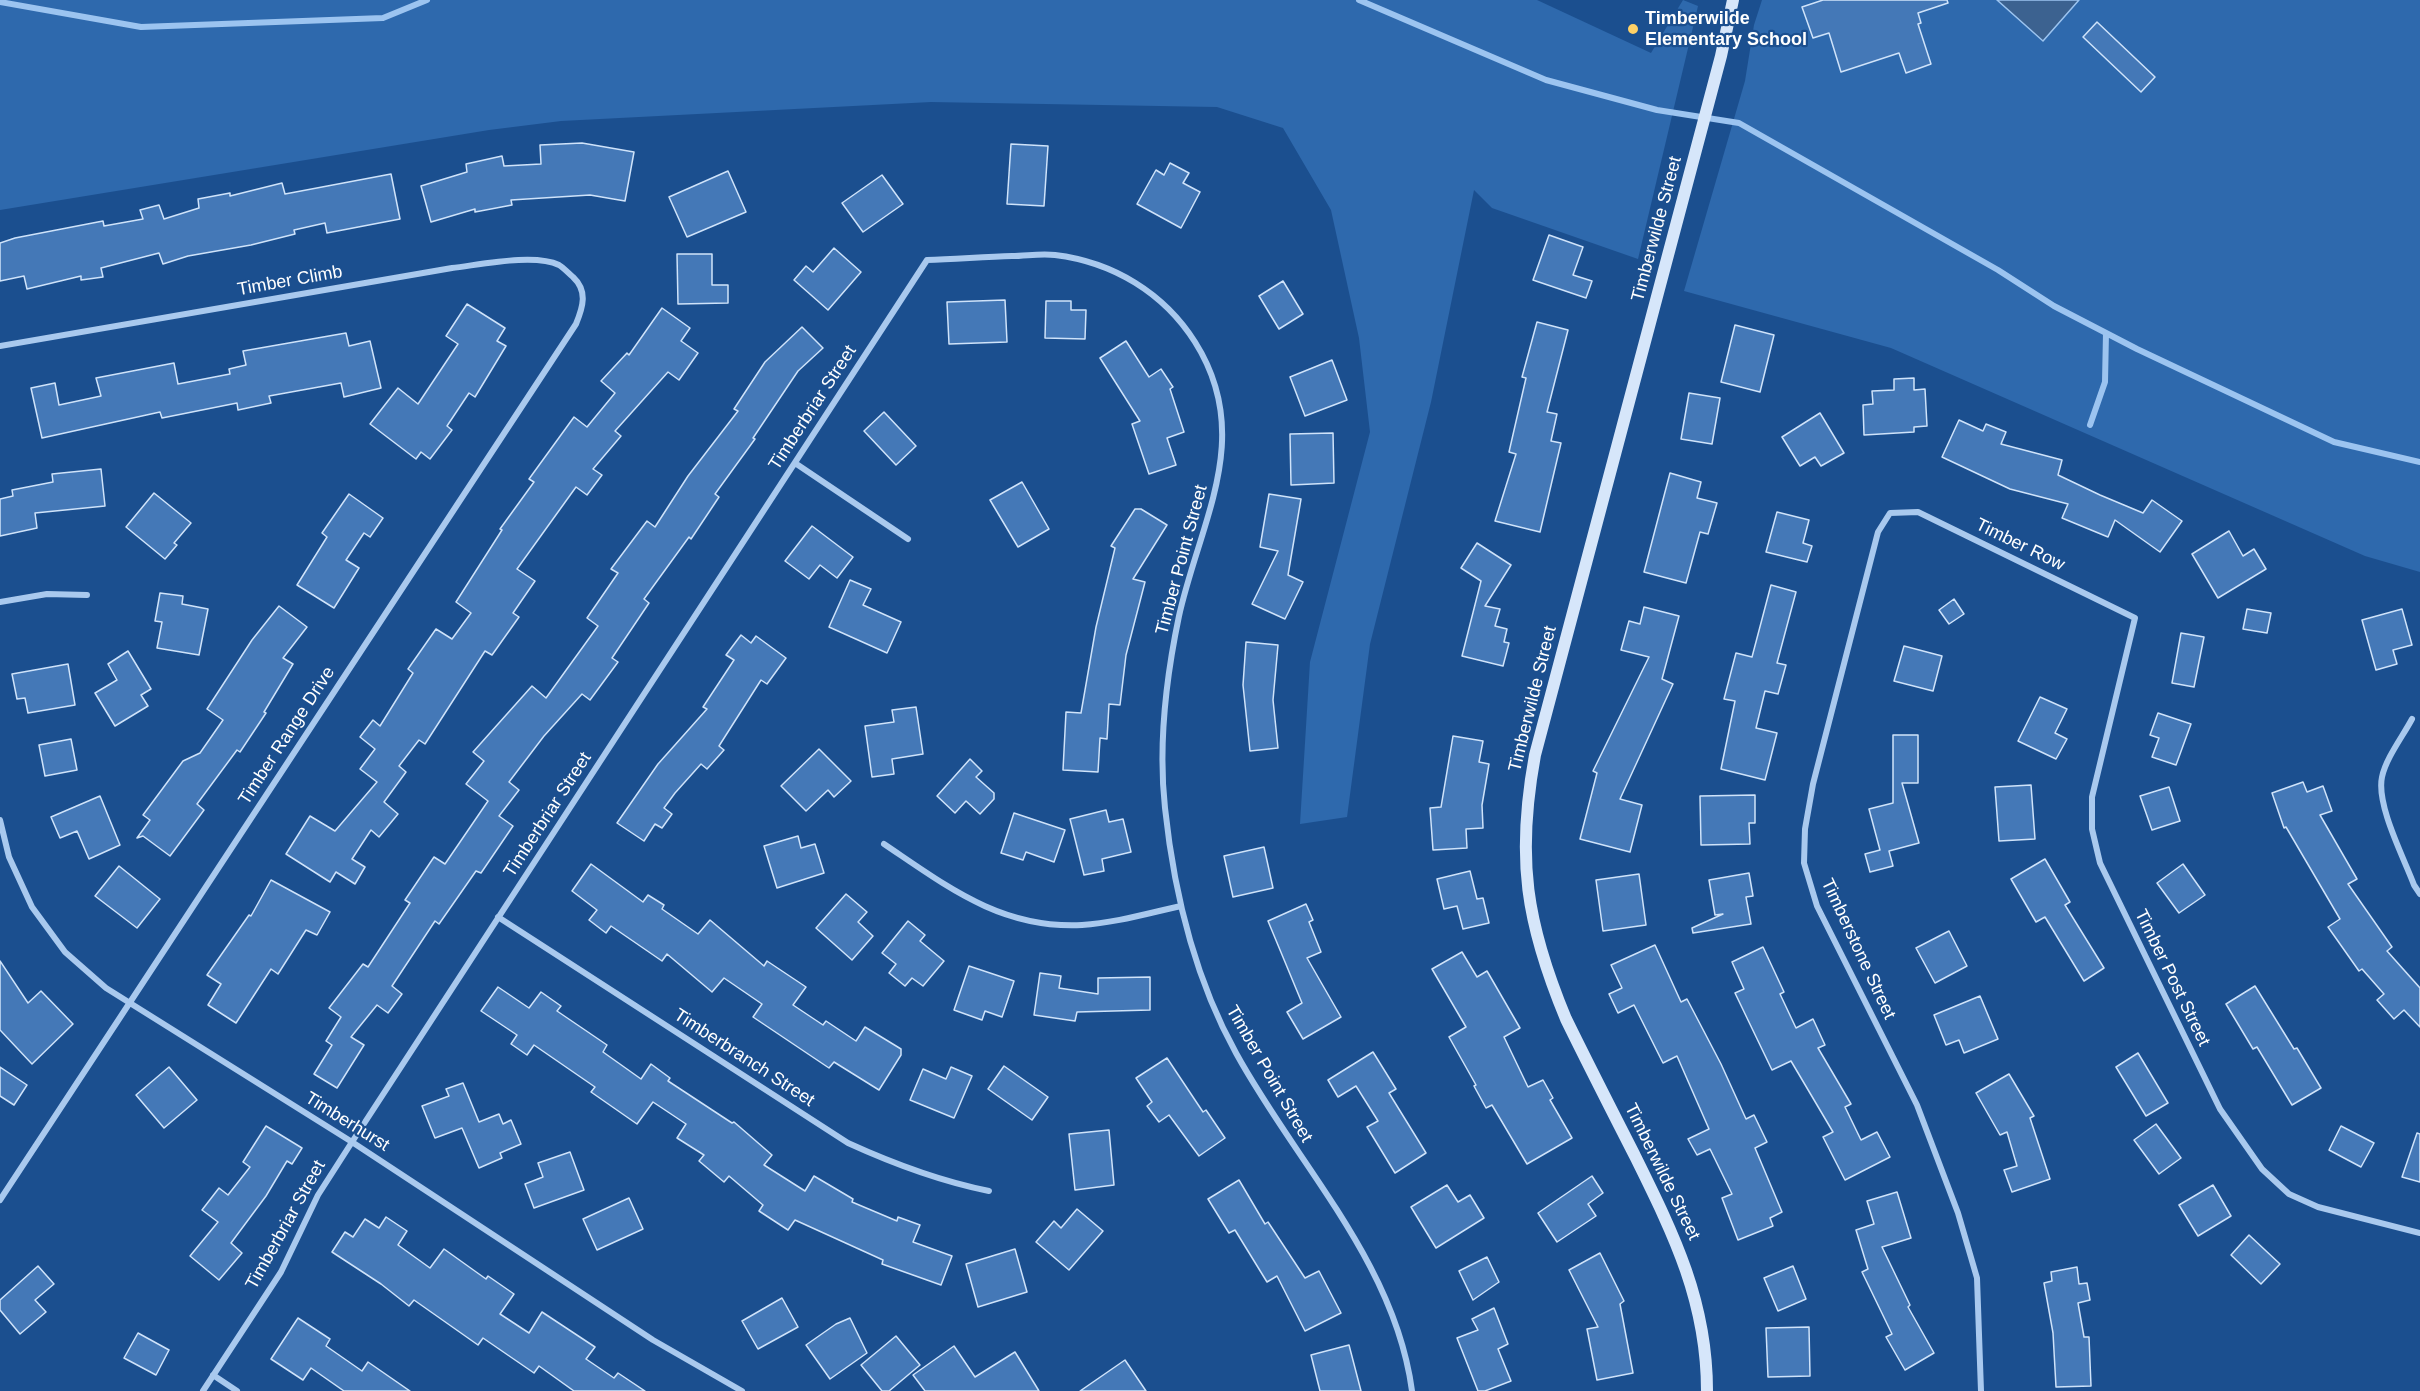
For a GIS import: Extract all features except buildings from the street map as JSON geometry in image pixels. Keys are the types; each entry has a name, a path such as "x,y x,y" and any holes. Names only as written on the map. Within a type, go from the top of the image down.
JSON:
{"street":[{"name":"Timberwilde Street","path":"1707,1391 1704,1338 1699,1310 1683,1258 1566,1019 1551,983 1529,908 1525,833 1535,755 1721,56 1733,0"},
{"name":"Timber Point Street","path":"927,260 1053,255 1091,262 1127,277 1159,300 1186,328 1214,380 1222,418 1223,457 1215,496 1180,614 1168,680 1163,748 1164,803 1172,867 1192,949 1212,1006 1236,1053 1275,1119 1354,1238 1384,1292 1398,1330 1412,1391"},
{"name":"Timberbriar Street","path":"203,1391 281,1272 318,1195 927,260"},
{"name":"Timber Climb","path":"0,346 452,268 519,261 552,263 561,266 579,283"},
{"name":"Timber Range Drive","path":"0,1200 576,324 584,298 579,283"},
{"path":"795,463 908,539"},
{"name":"Timber Row","path":"1890,513 1900,510 1918,512 2135,618"},
{"name":"Timberstone Street","path":"1890,513 1878,532 1813,784 1805,829 1804,863 1817,906 1917,1105 1958,1214 1977,1278 1981,1391"},
{"path":"0,602 47,594 87,595"},
{"name":"Timber Post Street","path":"2135,618 2092,796 2092,829 2100,863 2220,1109 2262,1169 2289,1194 2318,1207 2420,1233"},
{"path":"2412,719 2382,775 2381,788 2386,810 2414,885 2420,894"},
{"name":"Timberhurst","path":"0,820 20,883 48,930 82,969 130,1004 352,1142 654,1340 742,1391"},
{"path":"884,843 974,903 994,912 1037,923 1082,925 1103,923 1181,906"},
{"name":"Timberbranch Street","path":"498,918 848,1143 895,1165 949,1183 989,1191"},
{"path":"213,1376 237,1391"}],"shaded area":[{"path":"0,0 1537,0 1651,53 1683,0 1698,6 1638,259 1492,208 1474,190 1431,402 1370,644 1347,817 1300,824 1310,662 1370,432 1359,338 1331,210 1283,128 1217,107 931,102 561,121 489,130 0,210"},
{"path":"1762,0 2420,0 2420,572 2365,556 1891,348 1684,291 1745,81 1754,25"},
{"path":"1997,0 2079,0 2043,41"}],"waterway":[{"path":"0,2 141,27 383,18 427,0"},
{"path":"1359,0 1546,80 1657,110 1739,123 1998,270 2054,306 2137,349 2334,442 2420,462"},
{"path":"2090,425 2105,382 2106,333"}],"place":[{"name":"Timberwilde Elementary School","path":"1633,29"}]}
